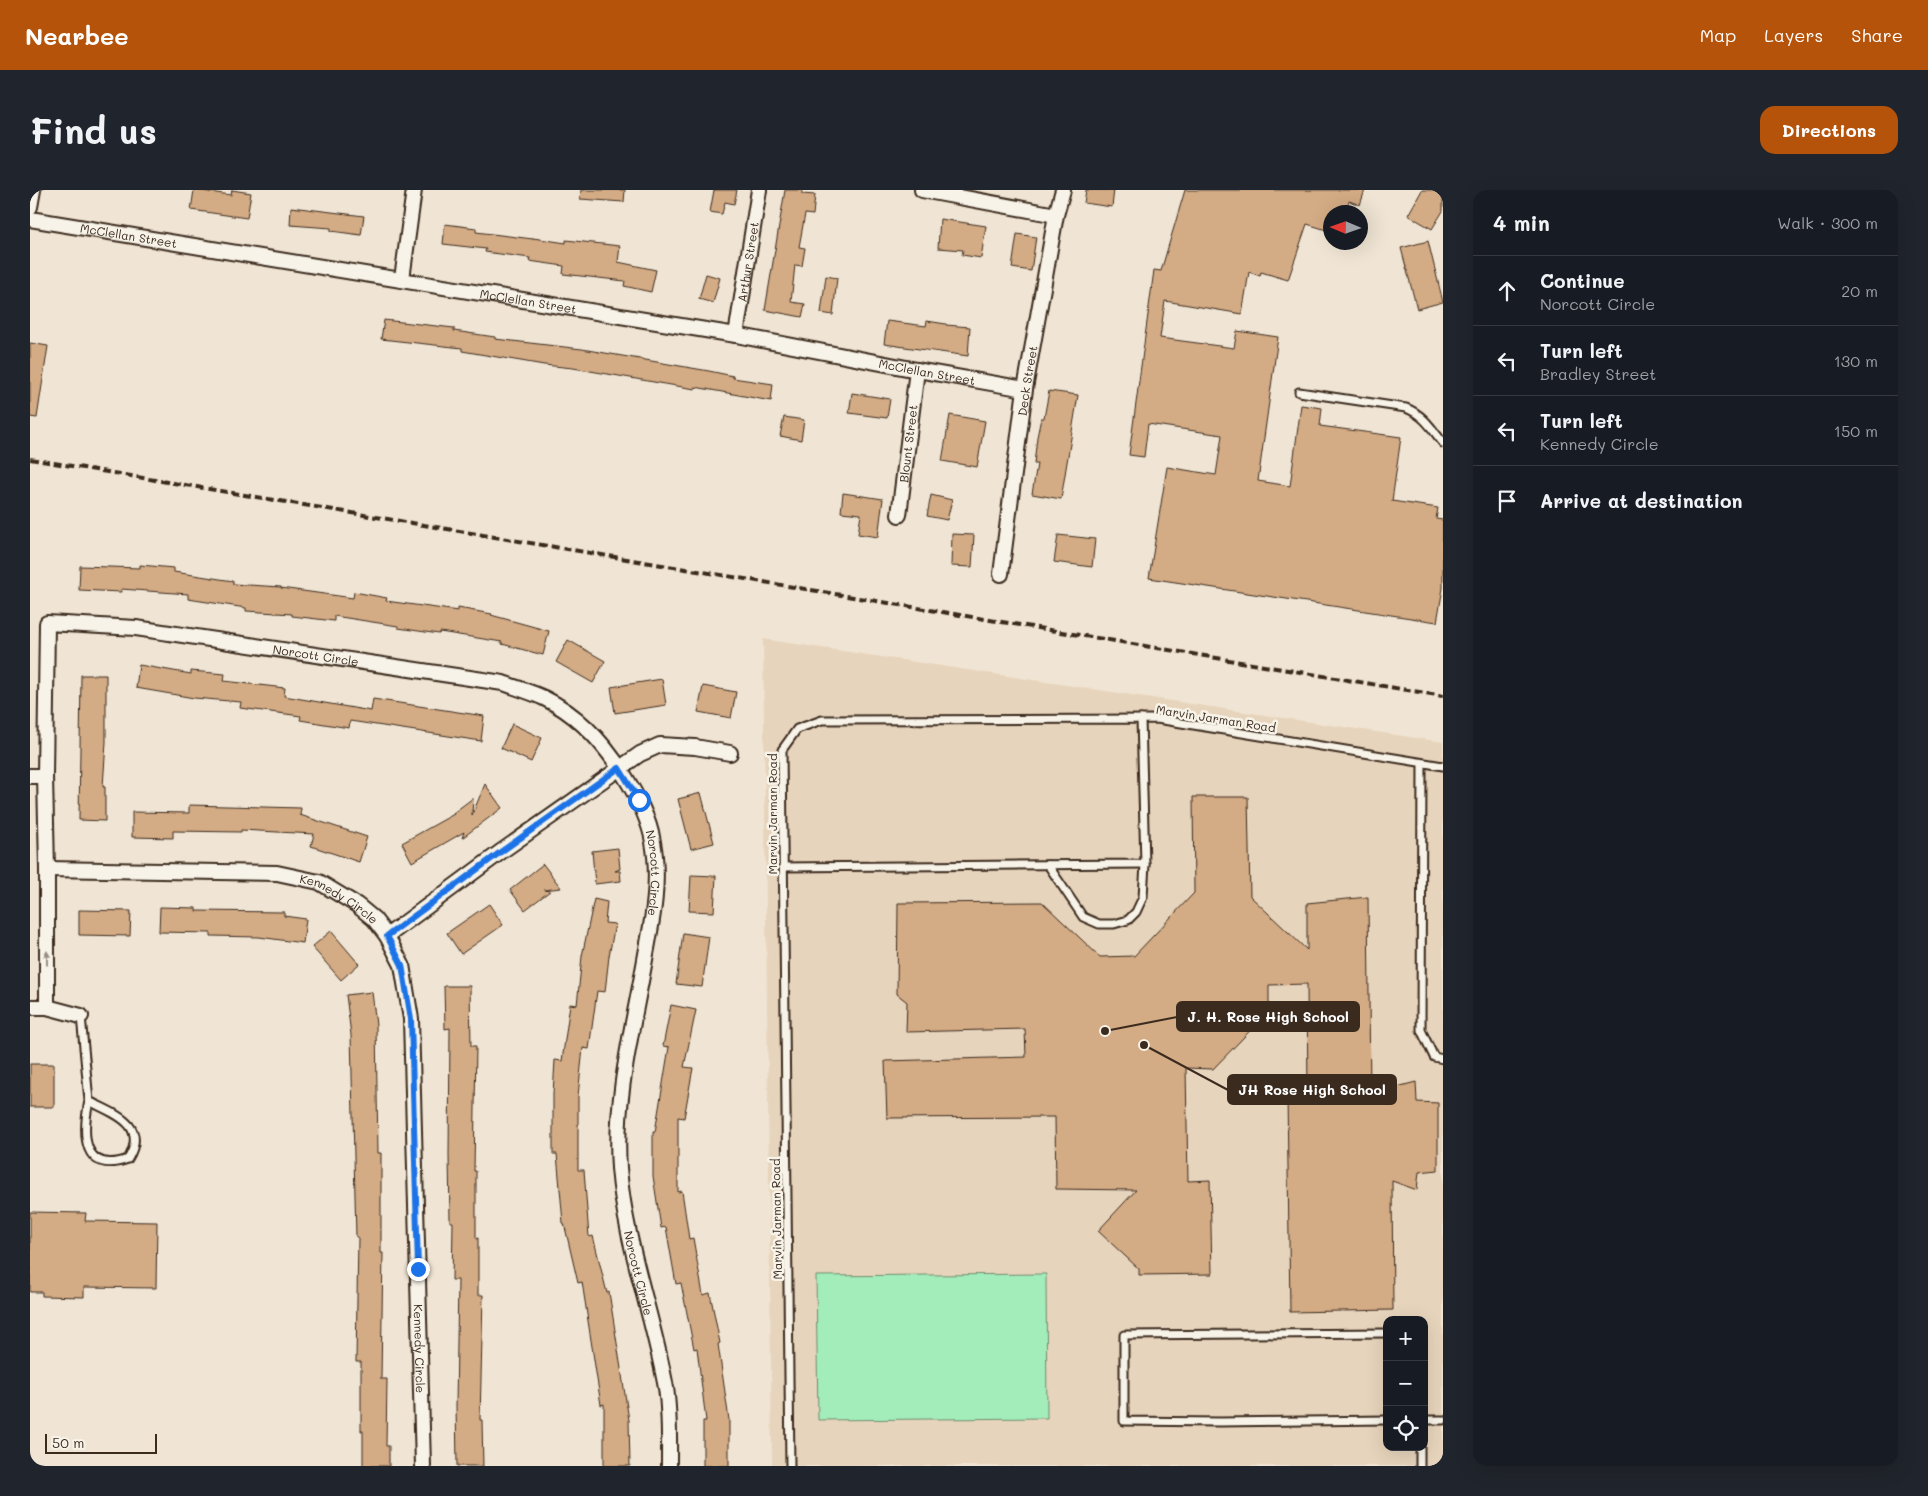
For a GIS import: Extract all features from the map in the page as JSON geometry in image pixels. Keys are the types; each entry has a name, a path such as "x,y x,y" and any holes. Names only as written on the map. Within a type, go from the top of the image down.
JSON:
{"street":[{"path":"30,207 33,190"},
{"path":"402,279 414,190"},
{"name":"Arthur Street","path":"736,334 759,190"},
{"path":"922,190 1056,215"},
{"name":"Deck Street","path":"1000,574 1025,389 1056,215 1063,190"},
{"name":"McClellan Street","path":"30,219 736,334 917,370 1025,389"},
{"name":"Blount Street","path":"899,515 917,370"},
{"name":"Norcott Circle","path":"45,776 47,622 136,628 504,683 545,698 583,723 605,747 639,800 653,841 656,866 653,914 622,1082 618,1124 619,1168 624,1204 666,1389 670,1436 669,1466"},
{"path":"387,936 502,851 640,754 660,745 694,747 730,753"},
{"path":"30,776 45,776 47,1007"},
{"name":"Kennedy Circle","path":"47,869 277,872 319,882 357,905 374,919 387,936 402,965 411,1019 423,1466"},
{"path":"30,1007 47,1007 81,1016"}],"lane":[{"path":"1299,392 1406,408 1427,422 1443,444"},
{"path":"1048,865 1083,917 1099,924 1114,924 1128,920 1136,912 1144,897 1145,864 1141,719"},
{"name":"Marvin Jarman Road","path":"790,1466 782,750 797,729 822,720 1157,719 1443,766"},
{"path":"1422,762 1420,1030 1434,1057 1443,1058"},
{"path":"783,867 1145,864"},
{"path":"81,1016 88,1101 85,1127 87,1148 99,1162 107,1164 128,1159 132,1152 133,1130 126,1120 88,1101"},
{"path":"1383,1333 1124,1335 1124,1421 1383,1420"},
{"path":"1428,1420 1443,1420"},
{"path":"1420,1451 1420,1466"}],"shaded area":[{"path":"763,639 1443,742 1443,1466 772,1466"}],"green space":[{"path":"1046,1274 1047,1418 818,1420 816,1276"}],"building":[{"path":"194,190 231,195 232,190 251,193 247,218 191,210"},
{"path":"581,190 625,190 624,202 580,199"},
{"path":"714,190 737,190 734,204 725,202 722,214 710,212"},
{"path":"785,190 802,190 802,194 815,195 813,215 805,214 799,247 805,248 802,266 795,265 791,302 805,304 802,317 765,310"},
{"path":"1086,190 1114,190 1112,207 1084,203"},
{"path":"1185,190 1365,190 1360,205 1349,201 1348,205 1323,205 1323,229 1307,224 1288,280 1261,272 1260,276 1249,272 1242,314 1165,301 1160,338 1234,348 1237,331 1278,337 1258,481 1290,486 1301,405 1322,408 1320,426 1401,437 1392,501 1438,508 1436,519 1443,520 1443,588 1437,622 1149,578 1167,467 1216,475 1222,435 1148,424 1144,457 1129,455 1154,270 1161,271"},
{"path":"1422,190 1443,190 1443,211 1432,229 1408,215"},
{"path":"291,207 364,216 361,235 331,231 331,228 290,225"},
{"path":"940,219 986,226 981,258 962,255 963,250 938,248"},
{"path":"445,224 476,228 476,232 566,243 566,240 620,246 618,262 656,270 651,292 624,286 625,281 563,274 564,266 529,261 530,258 485,252 486,249 443,244"},
{"path":"1017,234 1036,237 1031,271 1012,268"},
{"path":"1428,241 1443,302 1417,309 1401,248"},
{"path":"706,274 720,278 713,303 699,299"},
{"path":"826,276 837,278 833,315 821,313"},
{"path":"384,320 454,328 454,331 495,337 495,339 582,349 773,384 771,401 695,387 695,389 462,351 462,348 381,339"},
{"path":"887,321 926,326 927,321 970,327 968,356 884,344"},
{"path":"30,343 48,346 37,418 30,417"},
{"path":"1049,391 1078,395 1061,499 1032,494 1037,464 1034,464 1037,437 1041,418 1044,418"},
{"path":"852,393 890,399 887,418 849,413"},
{"path":"950,415 985,421 977,467 942,461"},
{"path":"784,417 804,420 801,440 780,436"},
{"path":"843,493 883,499 878,537 858,534 861,514 841,512"},
{"path":"931,495 952,500 947,520 927,516"},
{"path":"952,534 974,535 972,567 951,566"},
{"path":"1058,535 1095,539 1092,567 1054,562"},
{"path":"140,565 174,568 174,572 233,581 233,584 281,587 353,598 354,592 387,598 386,601 458,611 458,608 492,614 549,631 543,655 502,644 502,642 440,632 439,634 398,628 398,626 334,616 334,621 292,616 292,614 246,611 246,608 188,599 188,594 121,589 121,592 79,590 80,566 140,568"},
{"path":"568,640 605,661 593,683 556,662"},
{"path":"139,665 191,674 191,671 225,674 224,681 285,688 284,696 371,711 373,699 484,716 481,741 350,721 349,728 300,720 301,716 240,708 241,702 194,698 136,688"},
{"path":"81,675 106,675 106,742 103,787 105,787 105,821 79,820"},
{"path":"662,679 666,705 615,713 611,687"},
{"path":"703,686 736,692 731,718 698,712"},
{"path":"512,724 542,738 531,762 501,748"},
{"path":"485,784 502,808 462,838 464,832 412,862 402,843 454,814 473,798 472,815"},
{"path":"701,793 714,843 691,849 678,799"},
{"path":"1193,797 1248,797 1250,896 1307,950 1307,903 1368,897 1370,1094 1416,1082 1417,1102 1438,1103 1438,1170 1419,1172 1417,1190 1392,1181 1393,1310 1290,1312 1287,1095 1308,1094 1307,984 1269,985 1269,1011 1213,1069 1186,1068 1188,1181 1210,1180 1212,1274 1139,1275 1139,1269 1098,1231 1136,1190 1056,1189 1055,1117 887,1118 885,1061 1026,1057 1025,1029 906,1032 907,1002 897,994 898,903 1042,902 1100,957 1134,956 1194,893"},
{"path":"189,805 301,808 300,815 367,837 359,862 311,846 314,834 241,830 241,832 173,831 173,838 132,837 132,812 189,813"},
{"path":"618,848 620,869 615,871 620,871 621,881 595,884 592,851"},
{"path":"543,864 561,888 544,890 550,891 525,910 510,890"},
{"path":"691,875 716,876 714,912 689,911"},
{"path":"594,899 607,902 605,923 615,924 605,992 597,991 589,1049 583,1048 578,1096 578,1170 584,1170 589,1237 593,1236 607,1293 609,1292 629,1420 630,1466 604,1466 604,1404 601,1405 582,1282 578,1283 563,1223 557,1154 553,1154 555,1060 562,1061 570,1004 577,1005 582,956"},
{"path":"489,904 503,925 461,954 447,933"},
{"path":"160,907 196,908 196,911 284,912 284,916 306,919 303,943 259,937 211,936 211,933 159,932"},
{"path":"79,910 131,911 130,936 79,935"},
{"path":"331,931 359,964 341,980 312,947"},
{"path":"683,933 709,937 702,987 676,984"},
{"path":"444,986 470,986 471,1046 476,1046 474,1171 476,1171 478,1295 483,1295 480,1420 482,1420 483,1466 457,1466 458,1280 452,1280 453,1222 450,1222 449,1155 450,1028 445,1029"},
{"path":"372,992 376,1025 378,1153 381,1153 381,1253 383,1253 381,1379 387,1379 386,1446 389,1446 389,1466 363,1466 361,1362 356,1362 358,1237 356,1237 351,1035 346,995"},
{"path":"671,1005 696,1010 684,1067 693,1068 684,1118 678,1117 678,1192 682,1191 689,1239 693,1238 703,1295 710,1293 720,1343 718,1344 729,1420 729,1466 703,1466 703,1421 706,1421 697,1348 694,1349 681,1283 676,1284 666,1227 661,1228 653,1176 653,1132 655,1132 669,1047 663,1046"},
{"path":"30,1064 54,1064 54,1107 30,1107"},
{"path":"30,1212 86,1213 85,1221 157,1222 156,1288 84,1287 84,1297 42,1296 42,1292 30,1292"}],"railway":[{"path":"30,459 1443,696"}],"place":[{"name":"J. H. Rose High School","path":"1105,1031"},
{"name":"JH Rose High School","path":"1144,1045"}],"route":[{"path":"418,1269 411,1019 402,965 387,936 619,768 639,800"}]}
